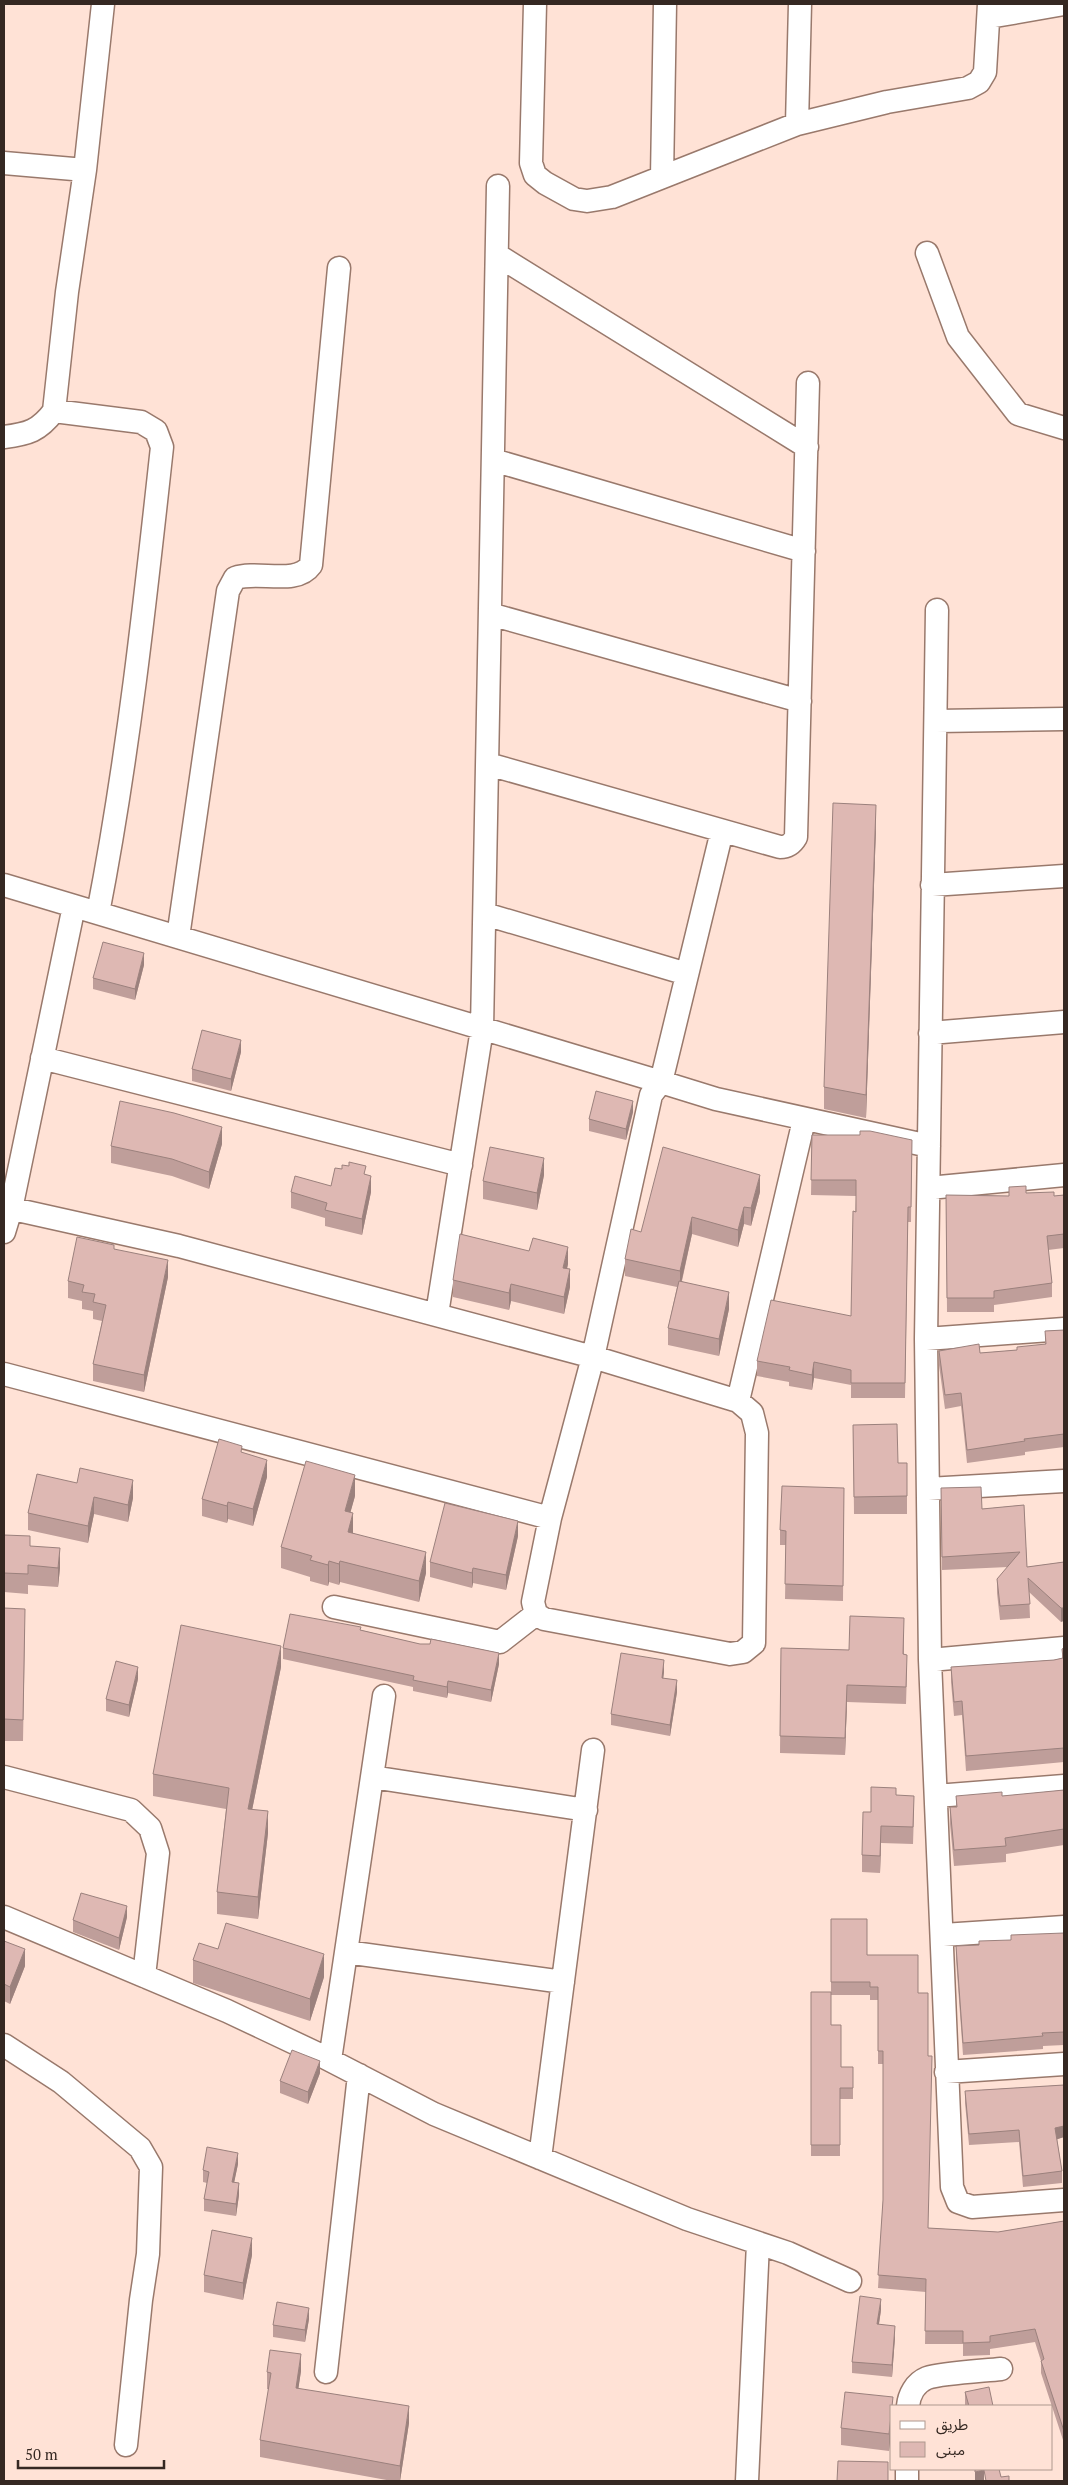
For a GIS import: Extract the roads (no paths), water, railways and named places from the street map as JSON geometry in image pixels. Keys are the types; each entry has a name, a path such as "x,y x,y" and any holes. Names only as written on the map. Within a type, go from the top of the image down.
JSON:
{"street":[{"path":"4,438 25,435 44,424 54,411 67,292 85,170 103,4"},
{"path":"535,4 531,163 535,175 545,184 574,199 588,201 612,197 797,124 887,102 968,88 979,82 984,72 989,10 1064,4"},
{"path":"662,177 665,4"},
{"path":"797,124 800,4"},
{"path":"4,163 85,170"},
{"path":"437,1314 482,1029 498,186"},
{"path":"928,253 958,337 1018,414 1064,428"},
{"path":"497,255 807,447"},
{"path":"178,937 228,591 235,578 246,574 294,576 306,573 312,565 339,268"},
{"path":"488,764 780,847 790,846 794,842 796,837 808,382"},
{"path":"54,411 141,422 156,431 162,447 142,635 114,832 98,913"},
{"path":"493,460 804,551"},
{"path":"937,610 937,721 932,885 926,1339 930,1660 943,1935 946,2072 952,2187 958,2202 972,2207 1064,2201"},
{"path":"490,614 800,701"},
{"path":"937,721 1064,719"},
{"path":"7,1208 179,1246 437,1314 593,1357 738,1402 752,1413 757,1433 754,1643 743,1652 730,1654 544,1619 536,1614 533,1602 550,1518 593,1357 651,1095 661,1082 722,831"},
{"path":"932,885 1064,876"},
{"path":"4,885 716,1099 804,1120 929,1146"},
{"path":"4,1232 7,1208 42,1058 74,906"},
{"path":"485,914 687,974"},
{"path":"930,1033 1064,1022"},
{"path":"42,1058 461,1165"},
{"path":"738,1402 804,1120"},
{"path":"929,1188 1064,1175"},
{"path":"926,1339 1064,1329"},
{"path":"4,1374 550,1518"},
{"path":"928,1490 1064,1481"},
{"path":"334,1607 500,1642 536,1614"},
{"path":"930,1660 1064,1648"},
{"path":"330,2060 384,1696"},
{"path":"540,2158 593,1750"},
{"path":"4,1777 131,1810 150,1828 158,1853 144,1976"},
{"path":"372,1777 586,1810"},
{"path":"936,1796 1064,1786"},
{"path":"4,1917 227,2011 330,2060 434,2114 687,2219 802,2258 850,2280"},
{"path":"943,1935 1064,1927"},
{"path":"346,1952 563,1982"},
{"path":"4,2045 62,2082 140,2148 151,2167 148,2246 126,2445"},
{"path":"946,2072 1064,2064"},
{"path":"326,2372 359,2075"},
{"path":"747,2481 758,2243"},
{"path":"908,2405 908,2400 916,2385 927,2378 1001,2369"}]}
